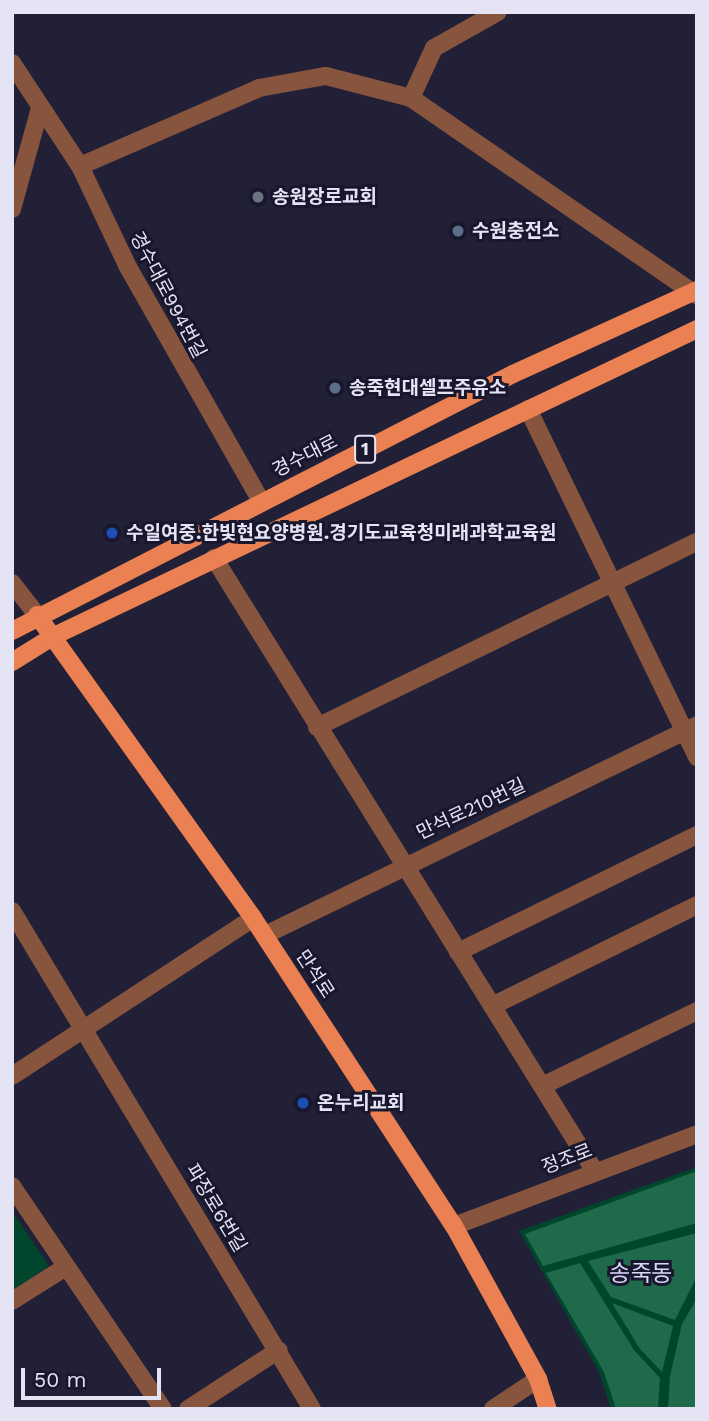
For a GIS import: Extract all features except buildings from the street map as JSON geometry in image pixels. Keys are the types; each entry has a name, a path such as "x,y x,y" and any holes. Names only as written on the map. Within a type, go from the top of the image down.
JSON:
{"main road":[{"name":"경수대로","path":"12,631 37,615 139,562 513,374 695,292"},
{"name":"1","path":"12,662 54,636 697,329"},
{"path":"139,562 151,590"},
{"name":"만석로","path":"37,615 265,935 454,1226 538,1380 548,1409"}],"street":[{"path":"411,98 434,48 498,12"},
{"name":"경수대로994번길","path":"12,63 80,166 128,267 261,502"},
{"path":"80,166 259,88 326,76 411,98 695,292"},
{"path":"12,209 40,108"},
{"path":"528,409 614,583 690,728 697,757"},
{"path":"317,727 697,542"},
{"path":"215,558 317,727 594,1170"},
{"name":"만석로","path":"12,583 37,615"},
{"name":"만석로210번길","path":"265,935 405,864 690,728"},
{"path":"458,952 697,835"},
{"path":"492,1006 697,905"},
{"name":"파장로6번길","path":"12,911 279,1350 312,1409"},
{"path":"12,1076 253,918"},
{"path":"542,1086 697,1012"},
{"name":"정조로","path":"454,1226 594,1170 697,1134"},
{"path":"12,1186 64,1268 163,1409"},
{"path":"12,1301 64,1268"},
{"path":"188,1409 279,1350"},
{"path":"493,1409 538,1380"}],"green space":[{"path":"697,1167 697,1409 611,1409 599,1372 519,1231"},
{"path":"697,1171 697,1223 543,1266 525,1234"},
{"path":"12,1211 49,1266 12,1291"},
{"path":"697,1233 697,1276 675,1320 611,1297 588,1261"},
{"path":"580,1263 634,1350 660,1378 658,1409 616,1409 604,1372 546,1273"},
{"path":"697,1298 697,1409 668,1409 670,1376 682,1324"},
{"path":"612,1303 673,1326 662,1372 640,1349"}],"place":[{"name":"송원장로교회","path":"258,197"},
{"name":"수원충전소","path":"458,231"},
{"name":"송죽현대셀프주유소","path":"335,388"},
{"name":"수일여중.한빛현요양병원.경기도교육청미래과학교육원","path":"112,533"},
{"name":"온누리교회","path":"303,1103"}],"district":[{"name":"송죽동","path":"641,1274"}]}
